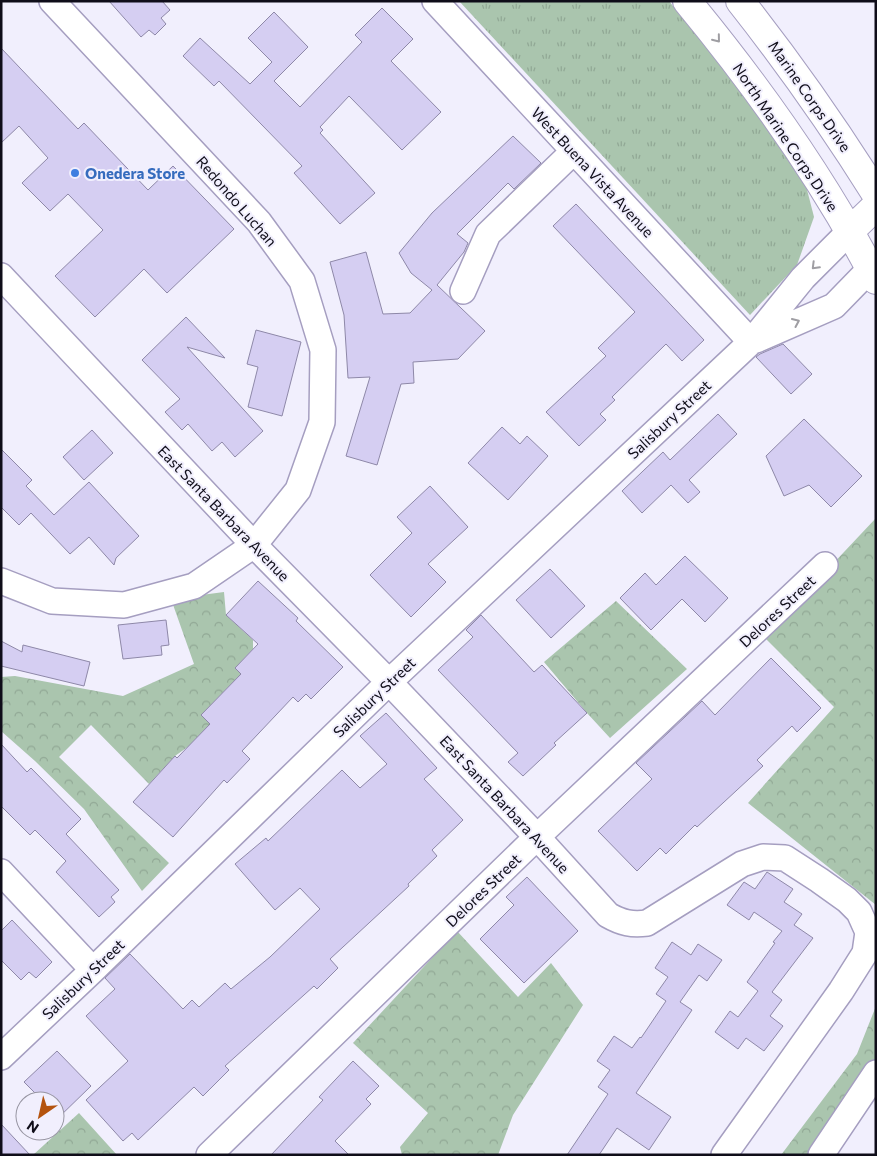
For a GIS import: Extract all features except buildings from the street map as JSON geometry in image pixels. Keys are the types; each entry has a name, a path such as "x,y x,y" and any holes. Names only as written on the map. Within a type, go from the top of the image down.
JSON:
{"main road":[{"name":"North Marine Corps Drive","path":"687,1 792,141 874,271"},
{"name":"Marine Corps Drive","path":"740,1 827,118 876,194"},
{"path":"850,232 876,206"}],"street":[{"name":"Redondo Luchan","path":"1,581 52,601 124,605 194,586 254,545 298,490 322,422 324,350 302,281 259,222 52,1"},
{"name":"West Buena Vista Avenue","path":"435,1 751,342"},
{"path":"463,291 488,234 574,151"},
{"name":"Salisbury Street","path":"1,1057 93,970 388,682 751,342 804,278 850,232"},
{"name":"Salisbury Street","path":"751,342 834,306 874,271"},
{"name":"East Santa Barbara Avenue","path":"1,276 254,545 537,837 608,914 620,922 634,925 647,923 742,864 763,857 785,858 847,900 859,912 868,932 865,953 842,991 724,1155"},
{"name":"Delores Street","path":"210,1155 537,837 825,565"},
{"path":"1,872 93,970"},
{"path":"821,1155 876,1073"}],"green space":[{"path":"459,1 669,1 801,166 814,217 797,265 750,315"},
{"path":"876,518 876,905 748,803 834,707 764,637"},
{"path":"224,592 226,615 253,640 253,649 235,668 241,674 201,715 210,724 189,746 175,756 149,784 91,725 59,757 169,863 142,891 84,809 1,731 1,677 15,676 123,696 194,664 171,599"},
{"path":"616,601 687,669 610,738 544,662"},
{"path":"457,931 518,997 551,963 583,1005 513,1115 498,1155 402,1155 400,1147 428,1113 353,1043"},
{"path":"876,1006 876,1063 814,1155 781,1155 857,1054"},
{"path":"79,1113 117,1155 33,1155 48,1141 65,1141 65,1126"}],"place":[{"name":"Onedera Store","path":"75,173"}]}
